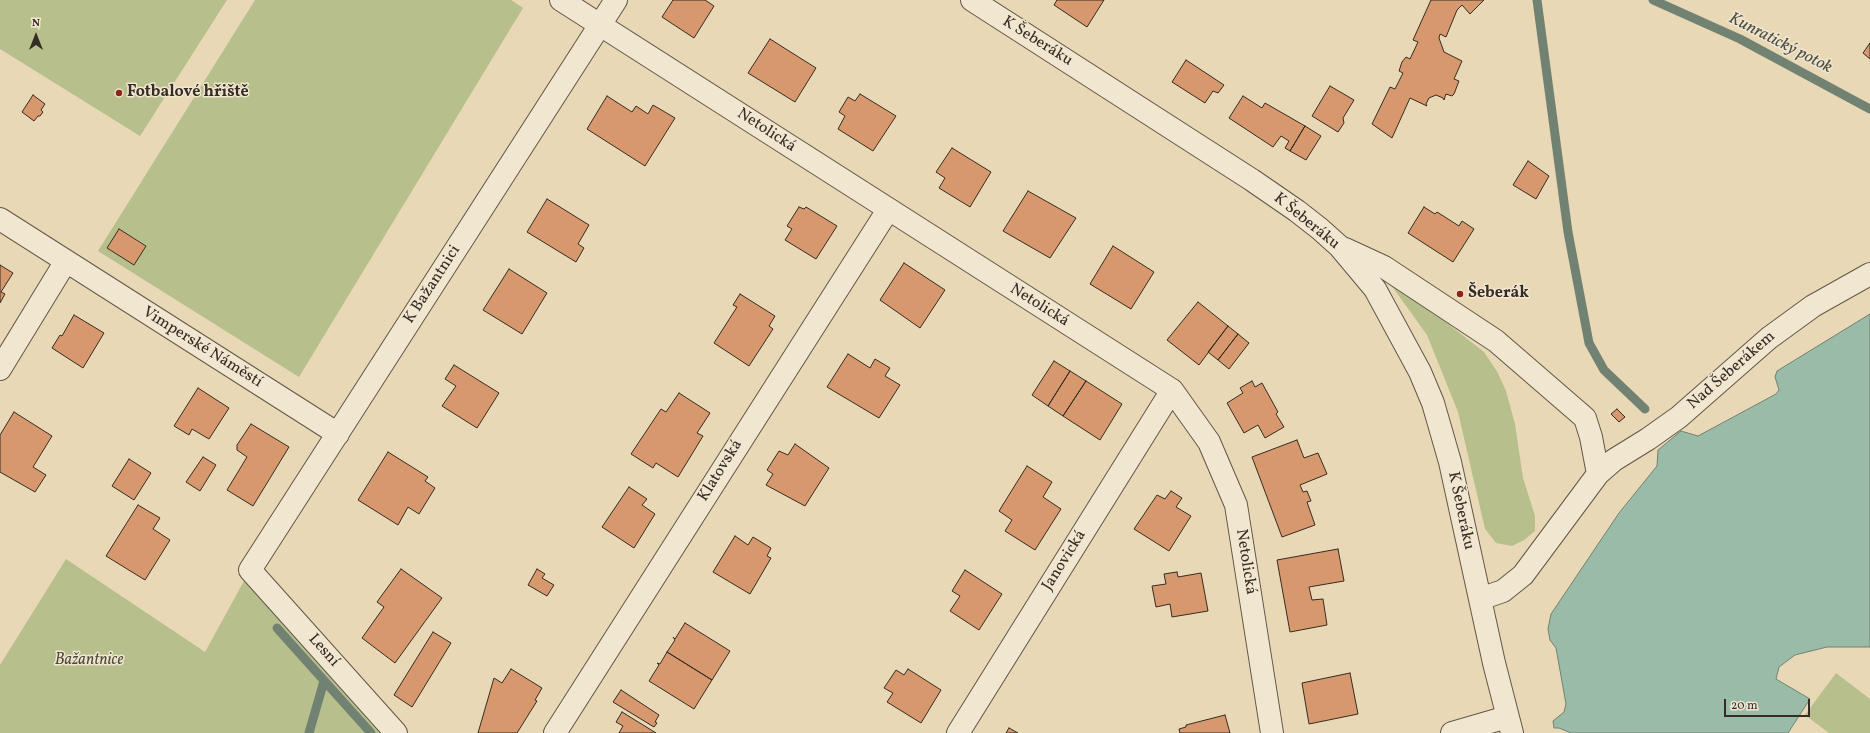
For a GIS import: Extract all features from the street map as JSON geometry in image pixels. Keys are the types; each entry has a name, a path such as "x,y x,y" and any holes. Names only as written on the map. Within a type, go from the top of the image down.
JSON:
{"street":[{"path":"561,0 600,25"},
{"name":"K Bažantnici","path":"250,570 616,0"},
{"name":"K Šeberáku","path":"972,0 1252,180 1320,229 1339,246 1375,289 1406,344 1432,403 1450,462 1509,725"},
{"name":"Netolická","path":"600,25 1172,390 1209,442 1236,505 1272,733"},
{"name":"Klatovská","path":"555,733 888,210"},
{"name":"Vimperské Náměstí","path":"0,219 338,434"},
{"path":"1339,246 1384,267 1496,341 1585,418 1591,437 1598,474 1523,576 1503,591 1480,598"},
{"path":"0,369 66,261"},
{"name":"Nad Šeberákem","path":"1598,474 1614,460 1648,439 1679,417 1769,338 1813,306 1870,274"},
{"name":"Janovická","path":"958,733 1172,390"},
{"name":"Lesní","path":"250,570 396,733"},
{"path":"1452,733 1509,725"}],"green space":[{"name":"Fotbalové hřiště","path":"0,0 227,0 140,136 0,49"},
{"path":"255,0 511,0 523,8 299,377 98,251","holes":["119,229 146,245 134,264 107,248"]},
{"path":"1391,285 1447,323 1484,352 1498,373 1506,391 1515,424 1523,478 1535,516 1535,531 1524,540 1512,546 1496,543 1485,529 1458,412 1427,335"},
{"name":"Bažantnice","path":"66,559 205,652 250,570 396,733 0,733 0,665"},
{"path":"1836,673 1870,699 1870,733 1829,733 1805,715"}],"shaded area":[{"path":"1870,314 1870,647 1827,647 1795,655 1779,667 1776,679 1810,699 1788,733 1571,733 1559,728 1554,728 1553,721 1564,712 1566,704 1556,648 1550,640 1548,629 1551,614 1619,513 1657,466 1658,450 1681,431 1698,436 1776,394 1779,390 1775,377 1777,371"}],"building":[{"path":"673,0 705,0 714,6 694,38 662,17"},
{"path":"1057,0 1104,0 1087,27 1054,5"},
{"path":"1431,0 1484,0 1470,14 1462,5 1457,10 1446,37 1440,34 1439,38 1444,52 1462,61 1454,79 1459,81 1454,94 1452,96 1446,94 1444,100 1436,95 1429,98 1426,104 1427,106 1410,98 1392,138 1372,124 1390,87 1395,89 1403,73 1399,71 1402,62 1406,57 1410,59 1418,42 1413,40"},
{"path":"770,39 816,68 795,102 748,73"},
{"path":"1870,43 1870,59 1863,53"},
{"path":"1186,60 1224,85 1218,93 1213,91 1205,103 1172,82"},
{"path":"1330,86 1354,100 1343,118 1344,123 1338,132 1312,116"},
{"path":"860,94 896,116 873,151 838,129 845,116 839,112 848,97 855,101"},
{"path":"33,95 45,104 41,110 43,112 34,121 22,112"},
{"path":"607,96 632,112 636,106 648,114 653,105 675,118 645,166 587,129"},
{"path":"1243,96 1262,108 1265,103 1305,126 1290,151 1285,148 1289,141 1281,136 1273,147 1229,118"},
{"path":"1305,126 1321,136 1306,160 1290,151"},
{"path":"952,148 991,172 970,207 939,188 945,178 936,172"},
{"path":"1528,161 1549,176 1536,199 1513,185"},
{"path":"1028,191 1076,218 1050,258 1003,231"},
{"path":"547,199 589,225 578,244 584,248 576,262 527,232"},
{"path":"799,207 804,209 806,207 837,226 816,259 785,240 792,229 787,226"},
{"path":"1424,207 1435,214 1437,212 1459,226 1462,221 1474,229 1453,262 1408,233"},
{"path":"119,229 146,246 134,265 107,248"},
{"path":"1113,246 1154,272 1131,309 1090,284"},
{"path":"904,263 945,290 920,328 880,300"},
{"path":"0,265 13,273 1,292 5,294 0,303"},
{"path":"509,269 547,293 522,334 483,310"},
{"path":"740,294 775,316 769,326 773,329 749,366 714,343 737,307 733,305"},
{"path":"1198,302 1228,326 1199,365 1167,340"},
{"path":"74,315 104,333 83,368 52,348 60,335 62,336"},
{"path":"1228,326 1238,334 1218,360 1208,352"},
{"path":"1238,334 1249,343 1229,369 1218,360"},
{"path":"848,354 870,368 875,359 890,368 885,376 900,385 879,418 827,387"},
{"path":"1054,361 1070,371 1048,406 1032,395"},
{"path":"454,365 499,393 477,428 442,406 456,386 445,379"},
{"path":"1070,371 1086,381 1063,416 1048,406"},
{"path":"1086,381 1122,404 1100,440 1063,416"},
{"path":"1252,381 1255,387 1262,383 1278,412 1276,414 1284,427 1265,438 1258,425 1244,433 1227,403 1243,393 1240,388"},
{"path":"198,388 229,408 209,439 192,429 189,435 174,426"},
{"path":"679,393 710,413 697,433 703,436 678,477 656,463 653,468 631,454 661,409 666,412"},
{"path":"1617,409 1625,417 1619,422 1611,414"},
{"path":"14,412 52,436 33,467 46,475 35,492 0,472 0,435"},
{"path":"251,424 289,447 253,506 227,490 247,457 237,450 237,445"},
{"path":"1297,440 1304,458 1318,453 1327,474 1300,485 1303,492 1307,491 1311,501 1307,502 1315,525 1282,537 1252,457"},
{"path":"795,444 829,468 805,506 766,485 773,474 767,470 779,451 788,455"},
{"path":"388,452 428,477 425,481 435,488 419,514 408,507 398,525 358,500"},
{"path":"203,457 216,465 200,491 186,482"},
{"path":"129,459 151,473 134,500 112,486"},
{"path":"1027,466 1052,482 1043,497 1061,509 1035,550 1005,531 1012,520 999,511"},
{"path":"629,487 647,499 642,505 655,514 634,548 602,527"},
{"path":"1171,491 1182,498 1176,507 1191,516 1169,551 1134,529 1157,495 1165,499"},
{"path":"138,505 160,518 153,529 170,540 145,580 106,556"},
{"path":"735,536 748,545 753,537 771,548 767,556 771,558 750,594 713,572"},
{"path":"1338,549 1344,581 1309,587 1312,600 1323,599 1327,625 1290,632 1277,560"},
{"path":"401,569 442,598 395,663 362,638 384,607 377,602"},
{"path":"537,569 545,574 542,578 554,585 547,596 528,585"},
{"path":"965,570 1002,594 979,630 950,611 960,596 952,591"},
{"path":"1177,572 1178,577 1201,573 1208,611 1172,617 1170,604 1156,607 1152,586 1166,584 1164,574"},
{"path":"685,623 730,651 712,680 667,652 675,640 673,637 675,639"},
{"path":"433,632 451,643 412,707 394,695"},
{"path":"667,652 712,680 694,709 649,681 659,665 657,663 660,664"},
{"path":"511,669 542,688 535,700 537,701 517,733 478,733 494,678 502,683"},
{"path":"908,669 941,690 921,723 887,702 893,693 884,688 896,670 904,675"},
{"path":"1350,673 1358,714 1309,724 1302,683"},
{"path":"621,690 659,715 655,722 657,723 654,727 613,702"},
{"path":"622,712 656,733 619,733 623,726 616,722"},
{"path":"1225,715 1230,733 1180,733 1179,729 1186,727 1186,725"},
{"path":"1009,728 1018,733 1006,733"}],"waterway":[{"path":"1537,0 1568,232 1589,343 1604,370 1645,409"},
{"name":"Kunratický potok","path":"1653,0 1740,39 1870,109"},
{"path":"277,628 371,733"},
{"path":"309,733 324,681"}],"place":[{"name":"Fotbalové hřiště","path":"119,93"},
{"name":"Šeberák","path":"1460,294"}]}
